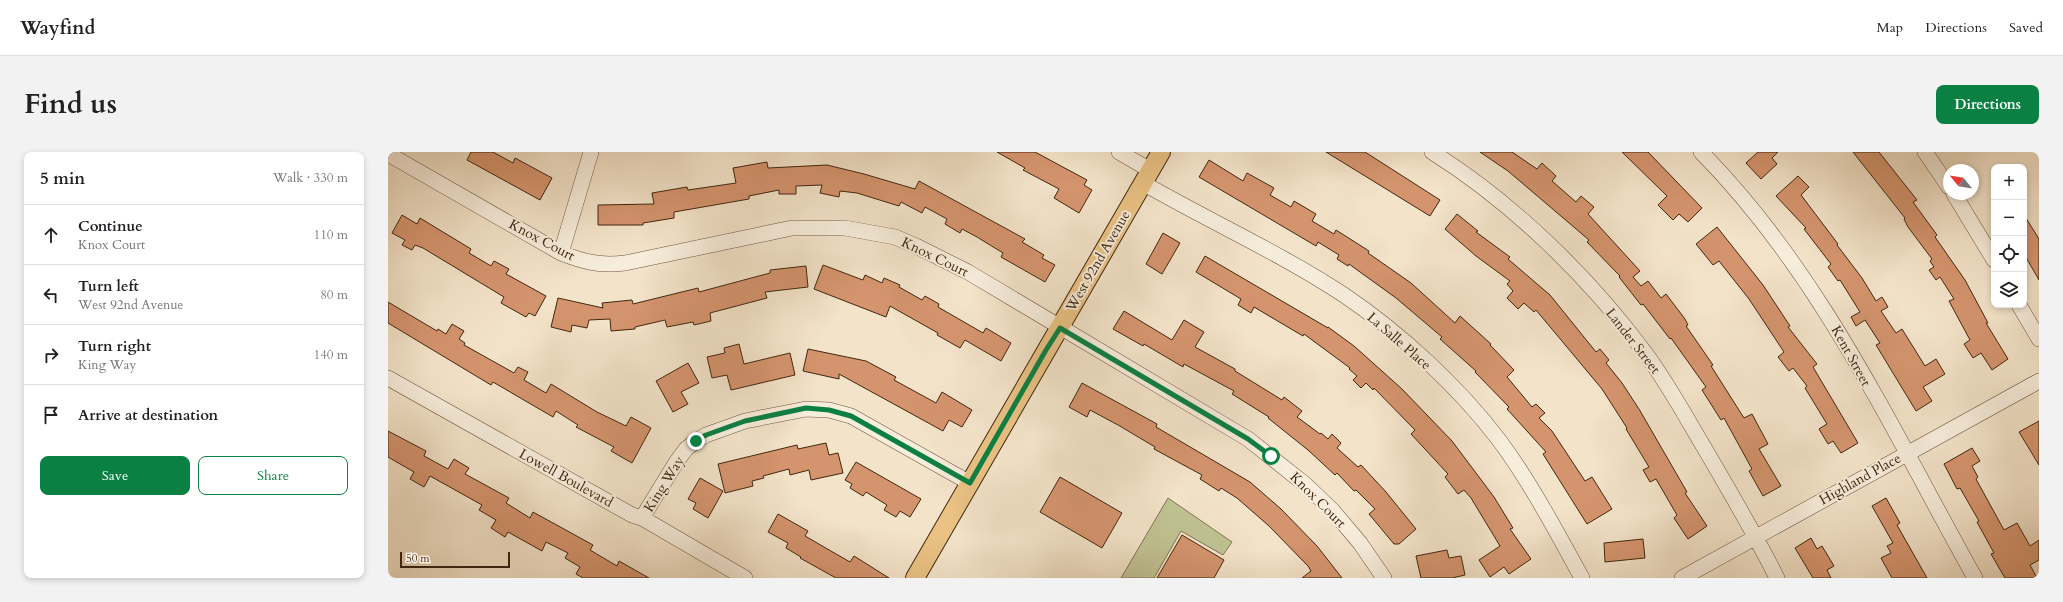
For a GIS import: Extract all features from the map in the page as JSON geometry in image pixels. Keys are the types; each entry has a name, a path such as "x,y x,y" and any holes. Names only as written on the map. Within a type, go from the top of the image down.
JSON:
{"main road":[{"name":"West 92nd Avenue","path":"915,578 1160,152"}],"street":[{"path":"561,253 591,152"},
{"name":"La Salle Place","path":"1119,152 1146,176 1345,296 1406,343 1455,390 1498,440 1557,533 1582,578"},
{"name":"Lander Street","path":"1432,152 1511,209 1554,250 1610,310 1646,355 1678,404 1756,537 1777,578"},
{"name":"Kent Street","path":"1701,152 1718,169 1766,226 1829,316 1975,578"},
{"path":"1925,152 1943,178"},
{"name":"Knox Court","path":"390,155 561,253 580,260 610,265 792,228 845,228 895,237 968,272 1248,439 1306,485 1333,511 1360,544 1384,578"},
{"path":"1958,200 1991,255"},
{"path":"2021,308 2039,339"},
{"name":"Lowell Boulevard","path":"388,378 632,515 642,518 745,578"},
{"name":"Highland Place","path":"1682,578 2039,381"},
{"name":"King Way","path":"642,518 677,461 686,449 696,441 706,435 745,421 806,408 829,410 851,416 970,483"}],"green space":[{"path":"1168,498 1232,542 1223,555 1181,531 1154,578 1121,578"}],"building":[{"path":"471,152 493,152 513,163 515,158 552,178 540,200 467,160"},
{"path":"997,152 1035,152 1087,180 1084,185 1092,190 1079,213 1054,198 1059,189 1023,170 1025,168"},
{"path":"1326,152 1365,152 1440,200 1430,216"},
{"path":"1480,152 1512,152 1537,169 1542,163 1556,176 1552,181 1576,202 1581,196 1594,207 1588,214 1640,271 1633,277 1641,286 1648,281 1661,298 1666,294 1685,319 1688,325 1686,326 1713,365 1711,366 1744,418 1752,414 1768,444 1759,449 1781,486 1763,496 1749,471 1752,469 1724,418 1721,420 1702,390 1706,387 1671,338 1670,339 1643,304 1641,305 1619,277 1620,276 1587,242 1589,240 1508,171"},
{"path":"1622,152 1648,152 1702,208 1688,222 1679,214 1673,220 1658,205 1667,196"},
{"path":"1758,152 1778,152 1772,158 1777,164 1761,179 1746,163"},
{"path":"1853,152 1879,152 1917,200 1913,202 1937,235 1935,237 1965,280 1988,323 1986,323 2008,359 1992,370 1981,353 1973,358 1964,344 1970,340 1949,301 1954,299 1940,277 1936,280 1929,270 1934,267 1930,261 1932,259 1908,227 1904,219 1905,218"},
{"path":"1209,160 1243,181 1247,173 1274,188 1270,195 1291,207 1294,201 1316,214 1312,221 1334,234 1336,230 1369,251 1368,253 1411,283 1455,323 1460,316 1491,344 1490,345 1514,370 1507,377 1532,407 1536,404 1545,413 1539,418 1552,431 1585,481 1592,477 1612,509 1587,524 1543,454 1546,452 1507,409 1509,407 1475,372 1476,371 1440,339 1442,337 1396,298 1349,264 1348,266 1337,259 1339,255 1318,242 1316,246 1199,177"},
{"path":"767,162 768,168 827,165 915,189 919,181 1025,239 1022,242 1044,255 1042,258 1055,265 1045,282 1001,257 1003,253 977,237 962,229 960,233 945,224 947,219 925,207 922,213 901,202 899,206 857,193 840,191 839,197 820,193 822,185 796,186 796,194 779,194 779,190 749,196 749,199 674,212 674,218 643,223 643,225 598,225 598,205 654,204 652,193 687,187 688,190 736,183 733,168"},
{"path":"1798,176 1809,187 1801,195 1838,244 1837,245 1862,278 1876,301 1882,297 1888,307 1881,311 1896,333 1902,329 1925,366 1936,359 1945,374 1923,387 1932,401 1916,411 1876,345 1880,343 1865,320 1856,326 1851,317 1860,312 1840,280 1838,281 1828,267 1831,264 1804,229 1806,228 1776,196"},
{"path":"1457,214 1478,231 1476,232 1510,257 1508,259 1550,295 1596,352 1600,349 1609,360 1606,363 1622,383 1639,409 1687,492 1685,493 1707,526 1688,539 1674,518 1677,515 1656,479 1650,482 1643,470 1649,467 1626,429 1627,428 1602,389 1536,310 1534,312 1524,303 1518,309 1507,298 1513,291 1507,284 1510,281 1476,256 1445,229"},
{"path":"402,215 417,224 420,218 471,249 469,253 491,266 494,261 509,269 506,274 546,296 535,316 529,313 526,317 501,303 504,297 423,248 415,245 412,250 402,245 405,240 392,233"},
{"path":"2027,220 2039,239 2039,280 2027,259"},
{"path":"1717,227 1763,285 1790,326 1788,327 1817,364 1813,367 1858,443 1841,453 1833,441 1828,444 1819,429 1827,424 1805,388 1807,386 1793,368 1789,371 1778,357 1784,352 1749,299 1719,261 1713,265 1696,244"},
{"path":"1163,233 1180,243 1162,274 1146,264"},
{"path":"1205,256 1328,327 1354,346 1402,389 1452,441 1494,497 1513,528 1510,529 1531,559 1509,574 1504,567 1490,577 1479,560 1500,546 1471,498 1464,490 1458,494 1445,477 1448,474 1411,434 1415,430 1374,388 1373,390 1366,383 1361,388 1353,380 1357,376 1349,369 1350,368 1304,334 1303,336 1254,307 1251,313 1238,305 1241,299 1196,272"},
{"path":"823,265 863,280 865,275 882,283 884,278 900,285 899,287 922,300 925,296 939,304 938,307 983,333 986,328 1011,343 1001,361 965,340 960,348 937,335 938,333 890,306 886,317 814,289"},
{"path":"806,266 808,287 765,292 767,298 710,313 711,321 694,325 693,322 667,327 665,320 635,327 635,329 611,331 610,319 589,320 587,328 572,325 571,332 551,327 558,298 603,308 602,303 632,300 633,304 698,288 699,292 770,273 770,270"},
{"path":"388,302 437,331 438,329 446,334 452,324 464,331 459,339 465,343 464,345 514,373 518,367 528,372 524,380 546,393 551,384 597,412 626,426 631,417 651,428 632,463 611,451 614,447 576,427 578,425 556,411 553,417 493,382 491,385 388,323"},
{"path":"1124,311 1172,340 1184,320 1204,332 1195,347 1235,369 1235,371 1282,400 1284,397 1302,411 1297,417 1320,434 1321,433 1328,439 1332,434 1341,443 1337,448 1358,467 1361,465 1386,492 1416,529 1399,544 1394,544 1369,514 1375,509 1356,490 1354,491 1337,473 1335,475 1308,450 1268,418 1269,417 1232,394 1234,391 1184,364 1183,367 1144,344 1143,346 1113,329"},
{"path":"739,344 744,364 790,353 795,375 731,390 727,375 712,378 707,357 725,353 724,348"},
{"path":"808,349 866,361 896,377 894,380 936,403 942,392 972,410 962,427 949,420 943,431 839,374 839,379 803,371"},
{"path":"688,363 699,383 681,392 688,404 673,412 656,381"},
{"path":"1082,383 1157,424 1156,427 1250,482 1281,509 1317,546 1342,578 1302,578 1311,571 1308,566 1269,526 1237,498 1221,488 1219,491 1200,479 1202,475 1154,449 1155,447 1118,425 1090,410 1087,417 1069,407"},
{"path":"2039,421 2039,465 2019,432"},
{"path":"388,431 426,451 424,456 448,469 454,459 469,468 465,474 509,498 506,503 530,518 533,512 593,545 590,550 617,566 619,561 649,578 583,578 576,574 580,567 565,558 568,553 546,542 542,551 508,532 505,537 491,528 496,520 479,510 482,505 430,476 424,487 410,479 414,472 388,457"},
{"path":"826,443 829,455 838,453 843,473 811,480 809,470 790,475 789,469 763,476 764,478 752,481 753,486 725,493 718,464 797,445 798,449"},
{"path":"1972,448 1980,461 1972,466 1978,477 1976,479 2004,530 2017,523 2030,546 2039,540 2039,560 2030,565 2037,578 2005,578 1991,554 1994,553 1977,522 1979,521 1960,488 1957,489 1944,464"},
{"path":"856,462 921,499 910,517 900,511 896,517 884,510 887,505 866,492 863,496 850,488 852,484 845,480"},
{"path":"1060,477 1122,513 1102,548 1040,512"},
{"path":"700,478 723,491 708,518 693,509 696,503 688,499"},
{"path":"1886,498 1900,523 1897,525 1927,578 1892,578 1881,558 1891,553 1887,546 1893,543 1872,506"},
{"path":"778,514 808,531 805,536 850,562 854,556 889,578 836,578 800,558 801,557 786,548 788,543 768,532"},
{"path":"1182,535 1224,560 1214,578 1157,578"},
{"path":"1811,538 1817,549 1822,546 1834,566 1827,570 1831,578 1813,578 1795,548"},
{"path":"1643,539 1645,558 1605,562 1604,543"},
{"path":"1447,550 1449,558 1461,556 1465,575 1452,578 1421,578 1416,556"}],"route":[{"path":"696,441 706,435 745,421 806,408 829,410 851,416 970,483 1060,328 1248,439 1271,456"}]}
